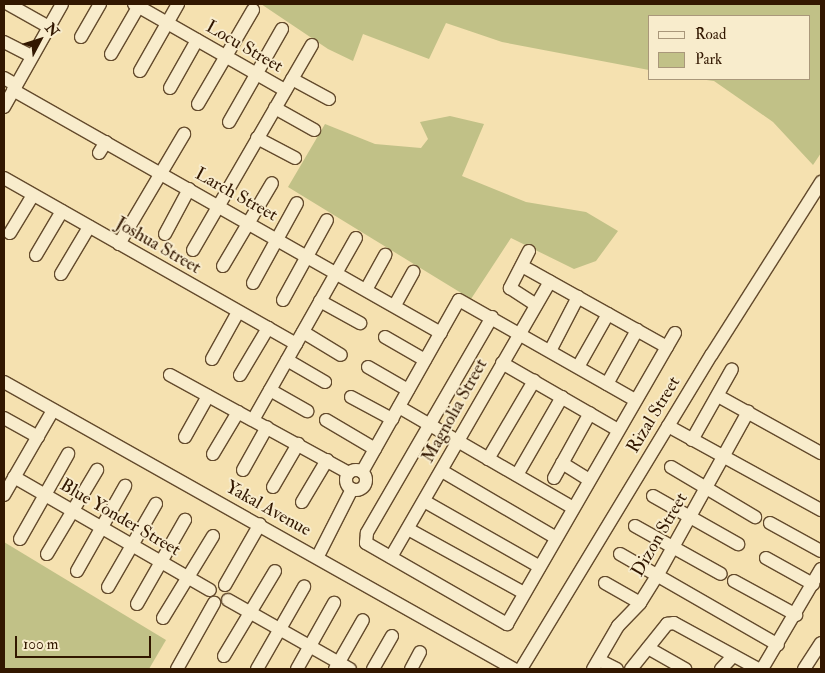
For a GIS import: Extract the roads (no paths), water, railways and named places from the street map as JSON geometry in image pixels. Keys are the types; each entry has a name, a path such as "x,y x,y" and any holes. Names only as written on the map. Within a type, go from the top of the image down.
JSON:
{"street":[{"path":"8,4 48,27"},
{"path":"4,107 62,4"},
{"path":"81,37 100,4"},
{"path":"140,71 178,4"},
{"path":"111,54 137,5"},
{"name":"Locu Street","path":"137,5 256,74 329,99"},
{"path":"198,104 253,10"},
{"path":"229,122 282,29"},
{"path":"170,88 197,40"},
{"path":"4,42 32,56"},
{"path":"193,250 312,45"},
{"name":"Larch Street","path":"4,78 15,88 103,148 126,150 189,189 367,288 441,333"},
{"path":"275,108 314,130"},
{"path":"119,244 184,134"},
{"path":"257,138 295,158"},
{"name":"Joshua Street","path":"4,178 296,344"},
{"name":"Rizal Street","path":"521,669 668,426 821,182"},
{"path":"223,266 272,183"},
{"path":"165,234 189,189"},
{"path":"10,233 33,195"},
{"path":"253,283 297,203"},
{"path":"36,254 62,212"},
{"path":"283,300 327,220"},
{"path":"61,274 89,227"},
{"path":"253,420 356,238"},
{"path":"529,251 510,288 536,305"},
{"path":"367,288 385,255"},
{"path":"522,266 667,347"},
{"path":"395,305 413,272"},
{"name":"Magnolia Street","path":"391,558 550,282"},
{"path":"550,351 578,297"},
{"path":"314,554 330,535 330,527 352,489 346,482 375,449 459,300 492,317 635,400"},
{"path":"320,301 360,323"},
{"path":"212,359 238,312"},
{"path":"578,367 608,314"},
{"path":"492,317 367,533 366,543 507,624 675,333"},
{"path":"240,375 268,328"},
{"path":"607,384 637,330"},
{"path":"303,332 341,355"},
{"path":"385,337 425,360"},
{"path":"287,360 325,382"},
{"path":"502,363 618,430"},
{"path":"368,367 408,390"},
{"path":"692,440 732,369"},
{"path":"170,375 327,460 355,472"},
{"path":"488,459 534,381"},
{"name":"Yakal Avenue","path":"4,382 314,554 514,669"},
{"path":"270,390 307,411"},
{"path":"185,437 208,396"},
{"path":"351,396 392,419"},
{"path":"718,396 821,453"},
{"path":"517,475 562,397"},
{"path":"399,407 573,508"},
{"path":"4,495 53,410"},
{"path":"213,454 238,412"},
{"name":"Dizon Street","path":"596,665 618,626 640,603 657,576 748,412"},
{"path":"554,478 590,413"},
{"path":"326,420 375,449"},
{"path":"5,421 38,437"},
{"path":"668,426 821,510"},
{"path":"243,470 267,427"},
{"path":"273,487 298,444"},
{"path":"20,539 68,454"},
{"path":"302,502 327,460"},
{"path":"562,463 589,480"},
{"path":"670,467 755,516"},
{"path":"48,554 97,470"},
{"path":"442,470 556,538"},
{"name":"Blue Yonder Street","path":"14,477 210,590"},
{"path":"77,571 125,486"},
{"path":"653,496 738,544"},
{"path":"424,501 540,567"},
{"path":"108,587 156,504"},
{"path":"137,604 185,520"},
{"path":"770,523 821,551"},
{"path":"225,585 260,524"},
{"path":"635,526 721,574"},
{"path":"408,528 524,593"},
{"path":"163,618 213,536"},
{"path":"620,554 778,644"},
{"path":"766,558 813,584"},
{"path":"762,669 796,615 821,569"},
{"path":"224,656 275,570"},
{"path":"734,581 796,615"},
{"path":"605,583 640,603"},
{"path":"216,584 225,585 230,593 228,600 222,604 214,603 209,596 210,590 216,584"},
{"path":"257,669 304,587"},
{"path":"228,600 310,646 337,666 350,669"},
{"path":"177,669 214,603"},
{"path":"297,669 334,604"},
{"path":"337,666 363,620"},
{"path":"631,669 667,624 674,623 758,669"},
{"path":"372,669 392,636"},
{"path":"804,669 821,642"},
{"path":"648,648 685,669"},
{"path":"411,669 420,652"},
{"path":"721,669 733,656"},
{"path":"596,665 617,669"}]}
